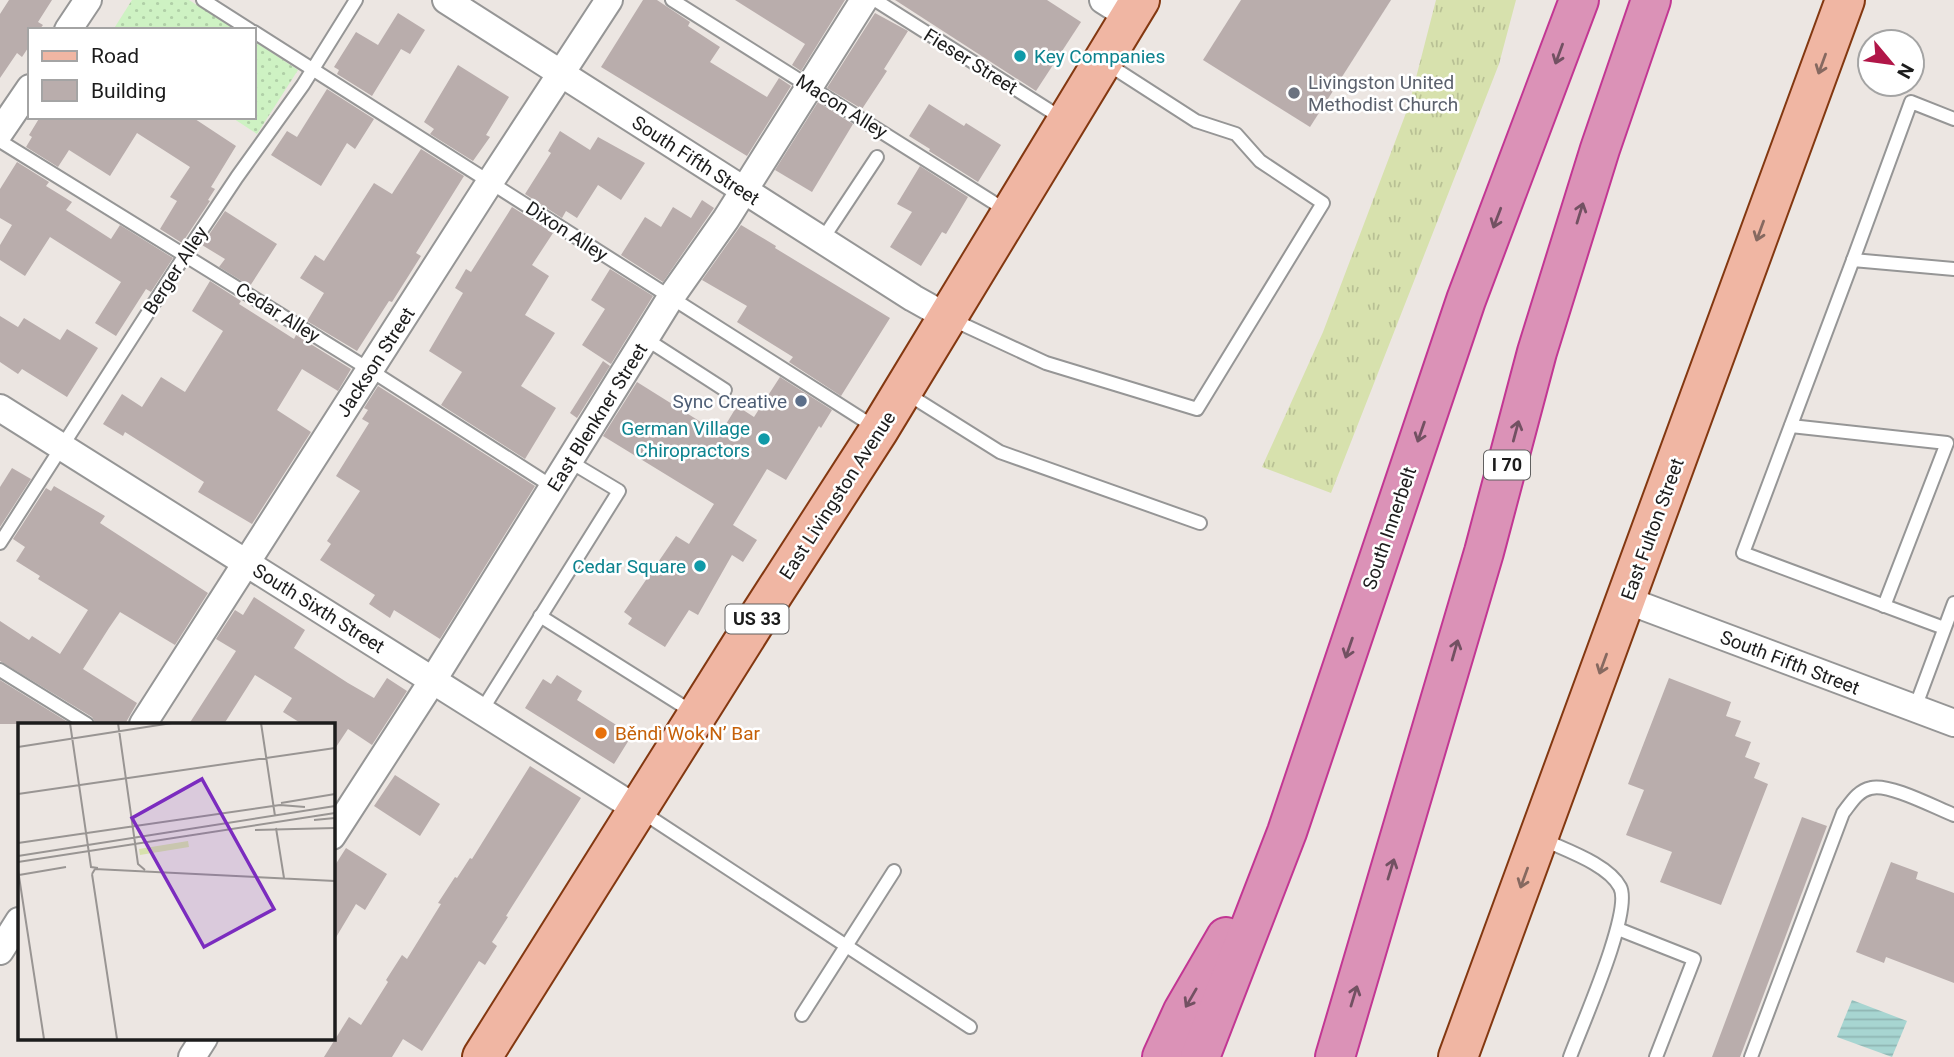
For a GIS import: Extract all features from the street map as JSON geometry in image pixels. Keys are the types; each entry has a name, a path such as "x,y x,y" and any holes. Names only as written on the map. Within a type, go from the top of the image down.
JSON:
{"highway":[{"name":"South Innerbelt","path":"1200,1057 1287,832 1465,300 1579,0"},
{"name":"I 70","path":"1335,1057 1484,552 1537,352 1600,149 1651,0"},
{"path":"1162,1057 1184,1012 1287,832"}],"main road":[{"name":"East Fulton Street","path":"1458,1057 1845,0"},
{"name":"East Livingston Avenue","path":"482,1057 903,391 1103,61 1124,6"}],"street":[{"path":"69,28 88,0"},
{"name":"South Fifth Street","path":"446,0 908,295 947,317"},
{"name":"Jackson Street","path":"144,723 609,0"},
{"name":"East Blenkner Street","path":"334,833 433,680 671,298 744,190 864,0"},
{"path":"0,132 28,91"},
{"name":"South Sixth Street","path":"0,408 637,809"},
{"name":"South Fifth Street","path":"1626,600 1954,723"},
{"path":"0,951 18,923"},
{"path":"192,1057 203,1040"}],"lane":[{"name":"Dixon Alley","path":"203,0 247,28"},
{"name":"Berger Alley","path":"0,543 185,255 313,70 356,0"},
{"name":"Macon Alley","path":"672,0 1011,213"},
{"name":"Fieser Street","path":"875,0 1066,121"},
{"name":"Dixon Alley","path":"256,34 879,430"},
{"path":"947,317 1046,363 1197,409 1324,203 1260,161 1236,134 1196,121 1103,61"},
{"path":"1944,628 1743,553 1911,102 1954,119"},
{"name":"Cedar Alley","path":"0,141 370,370 553,487"},
{"path":"822,240 877,157"},
{"path":"1853,260 1954,269"},
{"path":"646,338 725,390"},
{"path":"903,391 1000,452 1200,523"},
{"path":"1791,426 1947,443 1884,606"},
{"path":"482,710 619,491 569,461"},
{"path":"1914,708 1954,603"},
{"path":"540,616 697,714"},
{"path":"0,670 84,723"},
{"path":"1751,1057 1843,813 1857,795 1871,787 1884,788 1954,815"},
{"path":"637,809 970,1027"},
{"path":"1539,838 1602,868 1621,888 1624,903 1618,929 1570,1057"},
{"path":"802,1015 894,871"},
{"path":"1618,929 1694,959 1656,1057"}],"green space":[{"path":"132,0 189,0 233,28 114,28"},
{"path":"1436,0 1516,0 1499,64 1331,493 1262,467 1323,332 1409,105"},
{"path":"256,42 298,70 257,134 234,119 256,119"}],"water":[{"path":"1852,1000 1907,1021 1892,1057 1837,1037"}],"building":[{"path":"9,0 52,0 38,22 43,25 41,28 28,28 28,48 22,57 17,53 0,78 0,14"},
{"path":"643,0 657,0 690,22 688,26 720,47 710,62 767,97 779,78 791,86 747,156 601,67"},
{"path":"735,0 845,0 801,71 792,65 805,44"},
{"name":"Key Companies","path":"895,0 1047,0 1081,22 1036,91"},
{"name":"Livingston United Methodist Church","path":"1241,0 1391,0 1310,127 1203,60"},
{"path":"398,13 425,30 410,54 401,49 372,96 337,74 339,70 334,67 356,32 378,45"},
{"path":"875,13 908,31 884,69 887,71 862,109 827,88"},
{"path":"458,65 509,97 486,135 490,137 473,161 430,134 434,129 424,122"},
{"path":"327,89 374,119 355,149 347,143 321,186 271,155 287,131 297,137"},
{"path":"818,102 853,124 812,192 775,170"},
{"path":"929,104 1001,145 978,182 909,136"},
{"path":"39,119 195,119 236,146 211,187 215,189 208,200 210,201 182,243 160,229 177,201 170,197 190,167 137,133 110,176 69,150 58,167 26,147 32,137 29,135"},
{"path":"560,131 590,150 598,137 645,163 621,200 598,185 577,218 566,211 562,218 525,194 551,153 548,151"},
{"path":"421,149 464,176 416,253 421,256 357,351 307,321 324,293 300,278 315,255 324,261 374,183 392,194"},
{"path":"17,162 49,182 46,186 72,202 66,210 111,239 120,225 173,258 151,292 146,289 116,336 95,323 121,282 50,237 25,276 0,260 0,245 12,225 0,218 0,189"},
{"path":"920,166 968,197 946,234 942,232 921,266 890,247 912,212 897,204"},
{"path":"702,200 714,208 663,282 621,255 645,217 661,227 673,207 691,218"},
{"path":"512,207 553,233 532,265 549,276 525,315 555,333 521,386 556,408 525,459 441,405 462,372 429,351 463,293 455,288 466,269 471,272"},
{"path":"225,211 277,244 250,286 219,267 225,259 202,245"},
{"path":"741,225 890,318 841,396 789,362 793,357 737,322 747,306 702,280"},
{"path":"610,269 653,296 611,364 582,345 605,309 591,300"},
{"path":"210,281 241,301 239,304 294,339 296,335 351,369 338,391 302,369 277,410 311,432 252,524 198,492 204,482 125,432 123,436 103,424 122,394 142,407 161,377 185,392 223,331 192,311"},
{"path":"0,316 18,327 24,318 60,340 67,329 98,348 67,397 22,369 18,374 0,362"},
{"path":"603,361 610,366 577,418 570,413"},
{"path":"780,377 832,410 786,480 767,469 733,525 757,540 743,562 732,555 698,615 689,610 665,647 628,624 632,618 624,612 676,536 689,544 714,504 603,436 637,382 720,434 737,406 754,417"},
{"path":"378,386 535,486 440,639 394,610 390,618 369,604 375,595 320,560 331,544 327,541 360,491 336,476 369,423 362,419 368,410 364,408"},
{"path":"12,468 31,479 0,527 0,487"},
{"path":"54,486 105,516 100,523 208,593 175,645 120,612 83,669 137,703 126,723 95,723 92,717 0,661 0,621 29,640 32,636 60,654 88,610 38,579 40,576 16,561 25,547 13,539 46,488 51,491"},
{"path":"254,597 305,630 294,648 348,683 374,698 387,678 407,691 372,745 348,729 334,750 334,723 300,723 283,712 292,698 255,675 225,723 190,723 236,651 216,639 235,610 243,615"},
{"path":"557,675 582,691 577,700 632,735 614,764 525,708 543,679 551,684"},
{"path":"1669,678 1731,702 1726,716 1741,721 1735,736 1751,742 1745,757 1760,763 1754,778 1768,784 1721,905 1660,882 1672,852 1626,835 1644,790 1628,784"},
{"path":"0,680 69,723 18,723 0,724"},
{"path":"530,766 581,798 506,916 508,917 492,942 497,946 485,965 479,961 422,1051 403,1039 392,1057 324,1057 349,1017 361,1025 402,955 407,959 441,904 438,903 455,877 457,878 470,858 472,859"},
{"path":"395,775 440,804 420,836 374,806"},
{"path":"1802,817 1827,826 1740,1057 1712,1057"},
{"path":"346,848 387,874 365,910 356,904 334,941 334,867"},
{"path":"1891,862 1918,872 1916,879 1954,893 1954,983 1886,957 1884,963 1856,952"}],"place":[{"name":"Key Companies","path":"1020,56"},
{"name":"Livingston United Methodist Church","path":"1294,93"},
{"name":"Sync Creative","path":"801,401"},
{"name":"German Village Chiropractors","path":"764,439"},
{"name":"Cedar Square","path":"700,566"},
{"name":"Běndì Wok N’ Bar","path":"601,733"}]}
